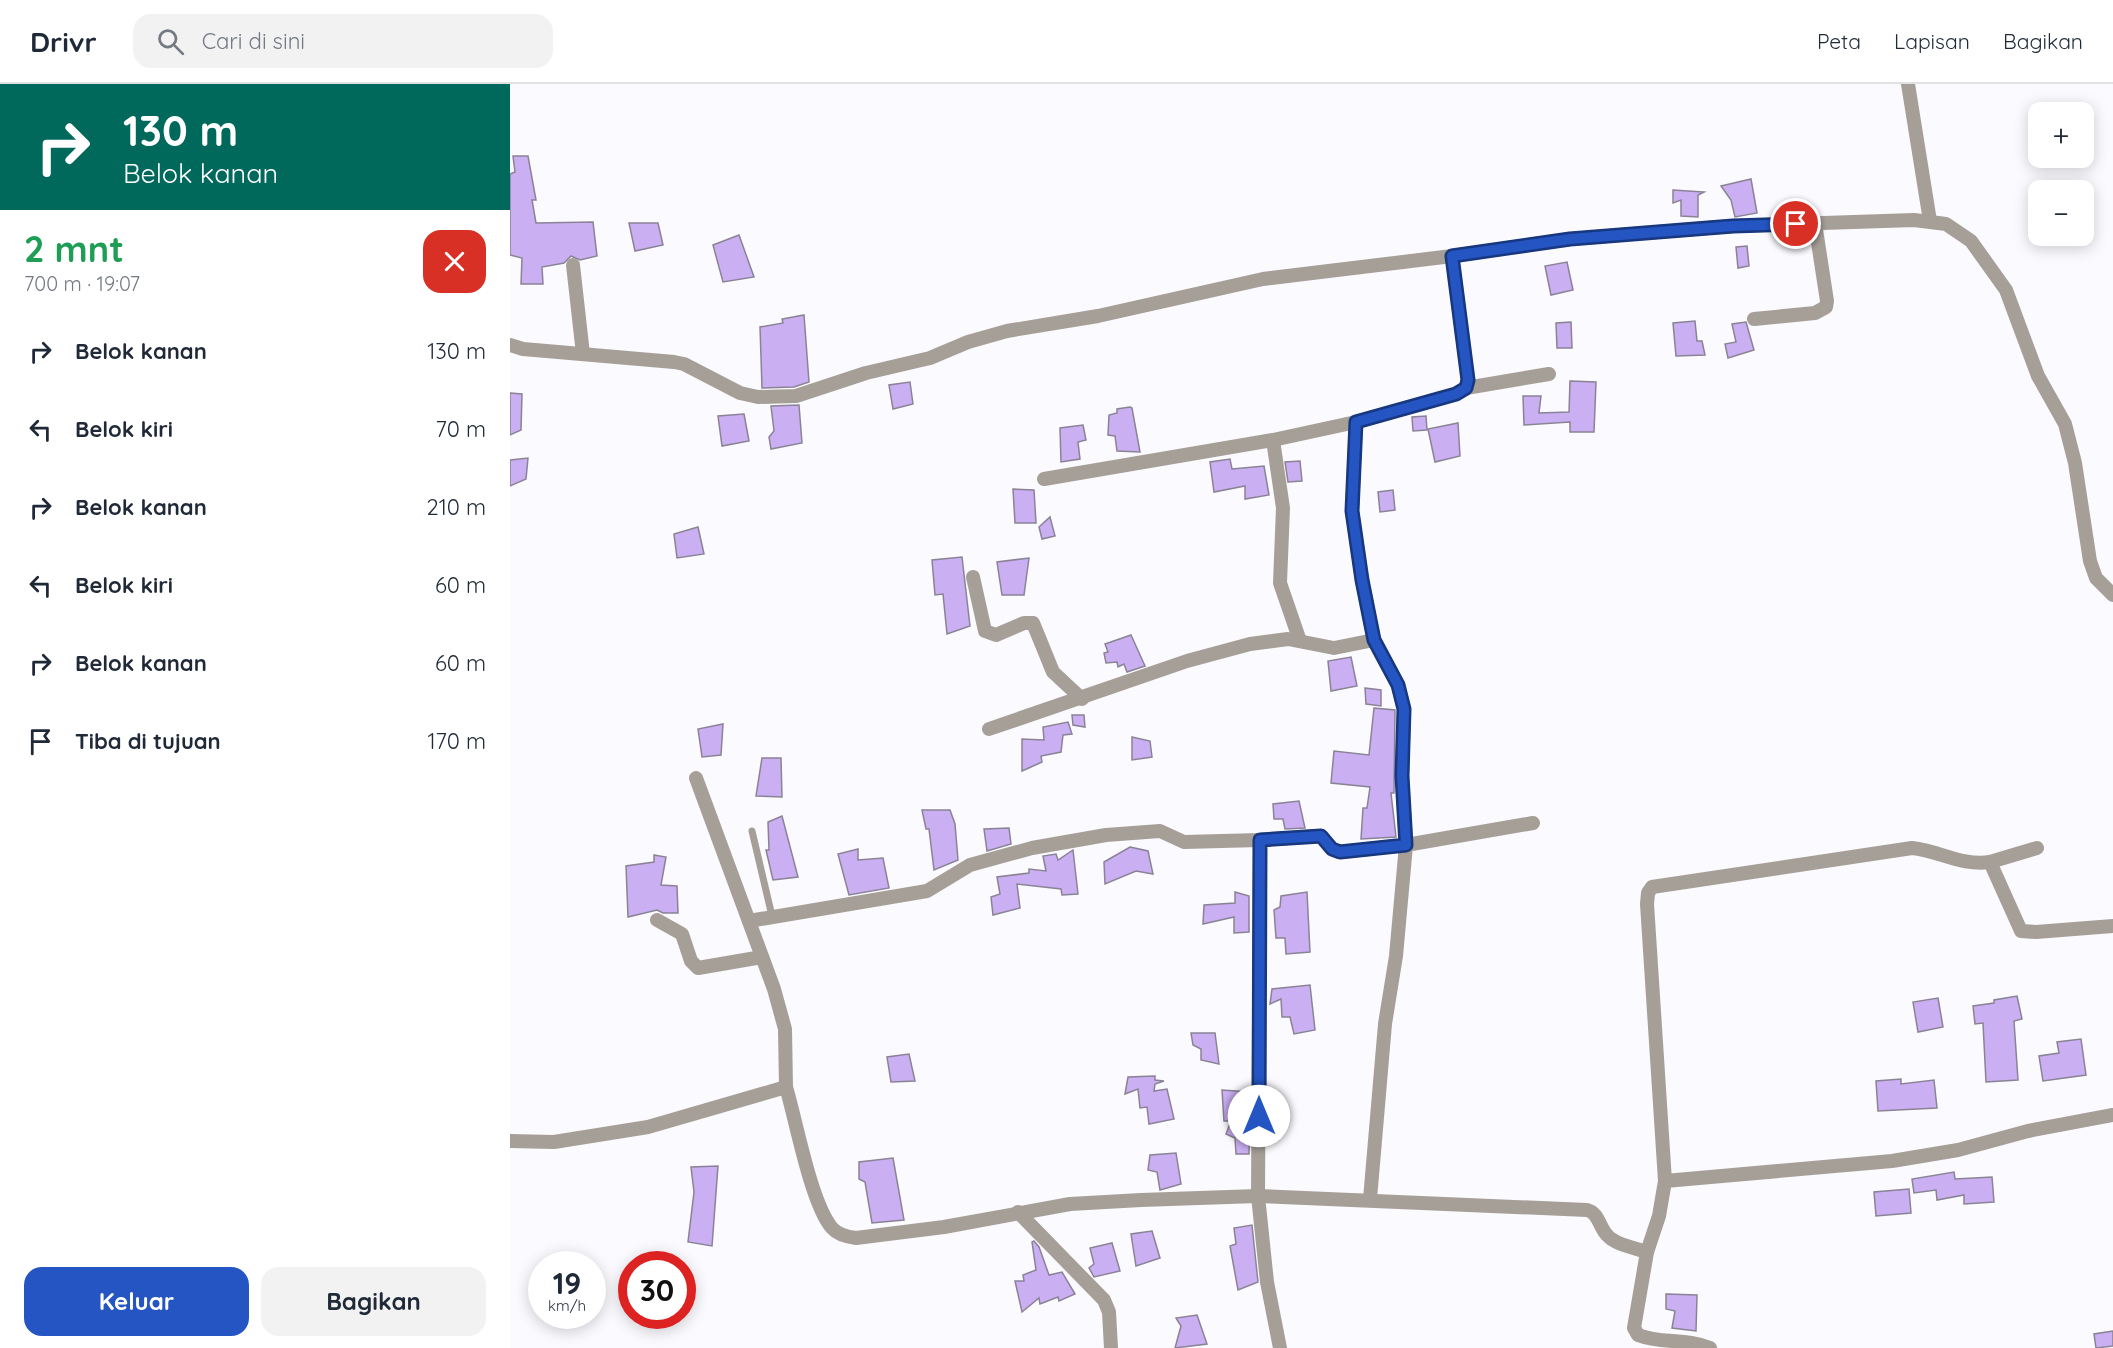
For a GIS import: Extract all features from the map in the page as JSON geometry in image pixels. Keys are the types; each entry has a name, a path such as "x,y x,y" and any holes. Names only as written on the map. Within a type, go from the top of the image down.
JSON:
{"street":[{"path":"1908,84 1930,220"},
{"path":"510,345 523,349 674,362 684,364 740,393 758,397 796,396 866,373 930,358 968,342 1007,331 1098,316 1263,279 1570,239 1733,226 1930,220 1946,224 1963,234 1978,250 2006,290 2038,376 2067,430 2075,463 2090,561 2096,578 2113,595"},
{"path":"1754,319 1815,313 1826,307 1815,223"},
{"path":"1452,256 1468,380 1466,388"},
{"path":"573,265 583,354"},
{"path":"1044,479 1273,440 1356,422 1456,394 1466,388 1549,374"},
{"path":"1356,422 1353,519 1374,640 1398,685 1404,709 1402,776 1406,845 1396,956 1385,1024 1370,1199"},
{"path":"1273,440 1283,508 1280,588 1300,640"},
{"path":"973,577 985,631 996,634 1024,623 1033,623 1053,672 1082,699"},
{"path":"989,729 1082,699 1187,661 1239,647 1278,640 1300,640 1334,648 1374,640"},
{"path":"696,778 786,1029 786,1087 816,1194 832,1228 844,1236 856,1239 913,1232 1070,1204 1258,1196 1587,1210 1595,1215 1612,1239 1647,1252"},
{"path":"749,921 927,891 970,865 1032,848 1106,835 1160,831 1184,842 1321,836 1332,849 1340,852 1406,845 1533,823"},
{"path":"1260,840 1258,1196 1267,1282 1280,1348"},
{"path":"1710,1348 1682,1340 1646,1343 1634,1328 1647,1252 1659,1216 1665,1181 1648,893 1652,887 1912,848 1959,861 1990,862 2037,848"},
{"path":"1990,862 2021,931 2036,932 2113,926"},
{"path":"657,920 682,934 691,961 698,968 762,957"},
{"path":"510,1141 554,1142 648,1127 786,1087"},
{"path":"1665,1181 1892,1161 1958,1150 2028,1131 2113,1115"},
{"path":"1018,1212 1104,1300 1109,1312 1111,1348"}],"lane":[{"path":"752,831 772,916"}],"building":[{"path":"513,156 528,156 536,200 532,200 536,223 593,222 597,256 580,260 571,256 564,263 542,267 543,284 521,284 522,258 510,255 510,174 515,172"},
{"path":"1751,179 1757,213 1735,217 1731,200 1721,186"},
{"path":"1673,190 1704,192 1698,195 1698,217 1681,216 1681,200 1673,203"},
{"path":"629,223 658,223 663,245 635,251"},
{"path":"739,235 754,277 723,282 713,245"},
{"path":"1747,246 1749,266 1738,268 1736,247"},
{"path":"1567,262 1573,290 1551,295 1545,266"},
{"path":"804,315 809,382 794,387 762,388 760,327 783,323 782,319"},
{"path":"1695,321 1697,341 1702,341 1705,355 1676,356 1673,323"},
{"path":"1571,322 1572,348 1557,348 1556,323"},
{"path":"1746,322 1754,350 1728,358 1725,344 1736,342 1732,324"},
{"path":"1570,381 1596,382 1594,432 1570,432 1570,422 1524,425 1523,396 1541,396 1539,413 1569,412"},
{"path":"910,382 913,404 893,409 889,385"},
{"path":"510,393 522,394 521,430 510,435"},
{"path":"799,405 802,443 771,449 769,437 774,431 771,406"},
{"path":"1130,407 1140,452 1117,451 1115,436 1108,435 1109,415 1117,413 1117,409"},
{"path":"744,414 749,441 722,446 718,416"},
{"path":"1426,416 1427,430 1413,431 1412,417"},
{"path":"1458,423 1460,456 1435,462 1428,429"},
{"path":"1083,425 1086,440 1078,442 1080,459 1061,462 1060,428"},
{"path":"528,458 526,479 510,486 510,460"},
{"path":"1230,459 1232,469 1264,466 1269,495 1245,499 1245,486 1214,492 1210,462"},
{"path":"1300,461 1302,481 1288,482 1285,462"},
{"path":"1013,489 1034,490 1036,523 1015,523"},
{"path":"1393,490 1395,510 1380,512 1378,492"},
{"path":"1050,517 1055,536 1042,539 1039,527"},
{"path":"698,527 704,554 677,558 674,534"},
{"path":"962,557 970,626 947,634 943,594 935,595 932,560"},
{"path":"1029,558 1024,595 1002,595 997,562"},
{"path":"1131,635 1145,666 1127,672 1124,664 1118,667 1117,662 1106,663 1104,653 1108,652 1105,644"},
{"path":"1351,657 1357,686 1331,691 1328,661"},
{"path":"1365,688 1381,690 1381,706 1366,704"},
{"path":"1374,708 1395,710 1394,793 1391,793 1396,837 1361,839 1363,808 1367,808 1370,787 1331,783 1334,751 1369,755"},
{"path":"1072,715 1084,715 1085,727 1073,725"},
{"path":"1068,722 1072,734 1063,735 1061,752 1041,756 1042,762 1022,771 1022,739 1044,740 1043,727"},
{"path":"723,724 721,755 702,757 698,729"},
{"path":"1132,737 1150,741 1152,757 1132,760"},
{"path":"762,758 781,758 782,797 756,796"},
{"path":"1299,801 1305,828 1285,829 1283,819 1274,819 1273,804"},
{"path":"922,810 950,810 955,824 958,860 934,870 929,829 926,829"},
{"path":"782,816 798,877 773,880 766,850 769,850 768,822"},
{"path":"1009,828 1011,844 987,851 984,829"},
{"path":"1130,847 1148,851 1153,874 1136,871 1105,884 1104,862"},
{"path":"858,849 858,860 883,858 889,888 849,895 838,854"},
{"path":"1073,850 1078,894 1062,895 1061,889 1017,884 1020,908 993,915 991,897 1000,894 997,877 1029,873 1029,869 1046,871 1043,856 1056,854 1058,860"},
{"path":"654,855 666,857 661,885 677,886 678,913 663,913 657,910 628,917 626,866 654,862"},
{"path":"1235,892 1249,896 1249,932 1234,933 1234,917 1203,924 1204,905 1235,903"},
{"path":"1307,892 1310,952 1286,954 1285,938 1276,938 1274,910 1280,907 1281,896"},
{"path":"1310,985 1315,1030 1294,1034 1290,1017 1282,1017 1281,999 1270,1004 1272,989"},
{"path":"2017,996 2022,1019 2014,1021 2018,1080 1986,1082 1983,1023 1975,1024 1973,1006"},
{"path":"1938,998 1943,1027 1918,1032 1913,1002"},
{"path":"1191,1033 1215,1033 1219,1064 1201,1060 1201,1049 1193,1045"},
{"path":"2081,1039 2086,1075 2043,1081 2039,1056 2059,1053 2057,1042"},
{"path":"909,1054 915,1081 891,1082 887,1057"},
{"path":"1155,1076 1155,1080 1164,1081 1155,1084 1154,1091 1167,1089 1174,1119 1149,1124 1147,1107 1140,1108 1138,1089 1125,1094 1128,1077"},
{"path":"1901,1079 1901,1084 1934,1080 1937,1108 1878,1111 1876,1081"},
{"path":"1222,1090 1250,1092 1249,1154 1236,1154 1235,1138 1226,1134 1231,1121 1224,1121"},
{"path":"1176,1153 1181,1184 1160,1190 1157,1172 1148,1170 1150,1155"},
{"path":"893,1158 904,1220 872,1223 865,1182 859,1179 859,1162"},
{"path":"718,1166 712,1246 688,1242 694,1192 691,1167"},
{"path":"1954,1172 1955,1179 1992,1177 1994,1202 1964,1204 1964,1195 1937,1200 1936,1190 1914,1193 1912,1179"},
{"path":"1909,1189 1911,1213 1876,1216 1874,1192"},
{"path":"1252,1225 1258,1282 1238,1290 1230,1246 1236,1244 1234,1228"},
{"path":"1152,1231 1160,1258 1136,1266 1131,1234"},
{"path":"1034,1241 1039,1247 1049,1275 1062,1272 1075,1294 1059,1301 1058,1297 1040,1304 1039,1298 1022,1312 1015,1281 1024,1281 1023,1275 1036,1270 1032,1242"},
{"path":"1112,1243 1120,1271 1094,1277 1089,1268 1094,1264 1090,1248"},
{"path":"1666,1294 1697,1295 1696,1331 1672,1328 1675,1311 1666,1309"},
{"path":"1197,1315 1207,1344 1175,1348 1181,1326 1176,1318"},
{"path":"2113,1331 2113,1346 2096,1348 2094,1334"}],"route":[{"path":"1259,1116 1260,840 1321,836 1332,849 1340,852 1406,845 1402,776 1404,709 1402,696 1374,640 1352,511 1356,422 1456,394 1466,388 1468,380 1452,256 1570,239 1733,226 1796,224"}]}
